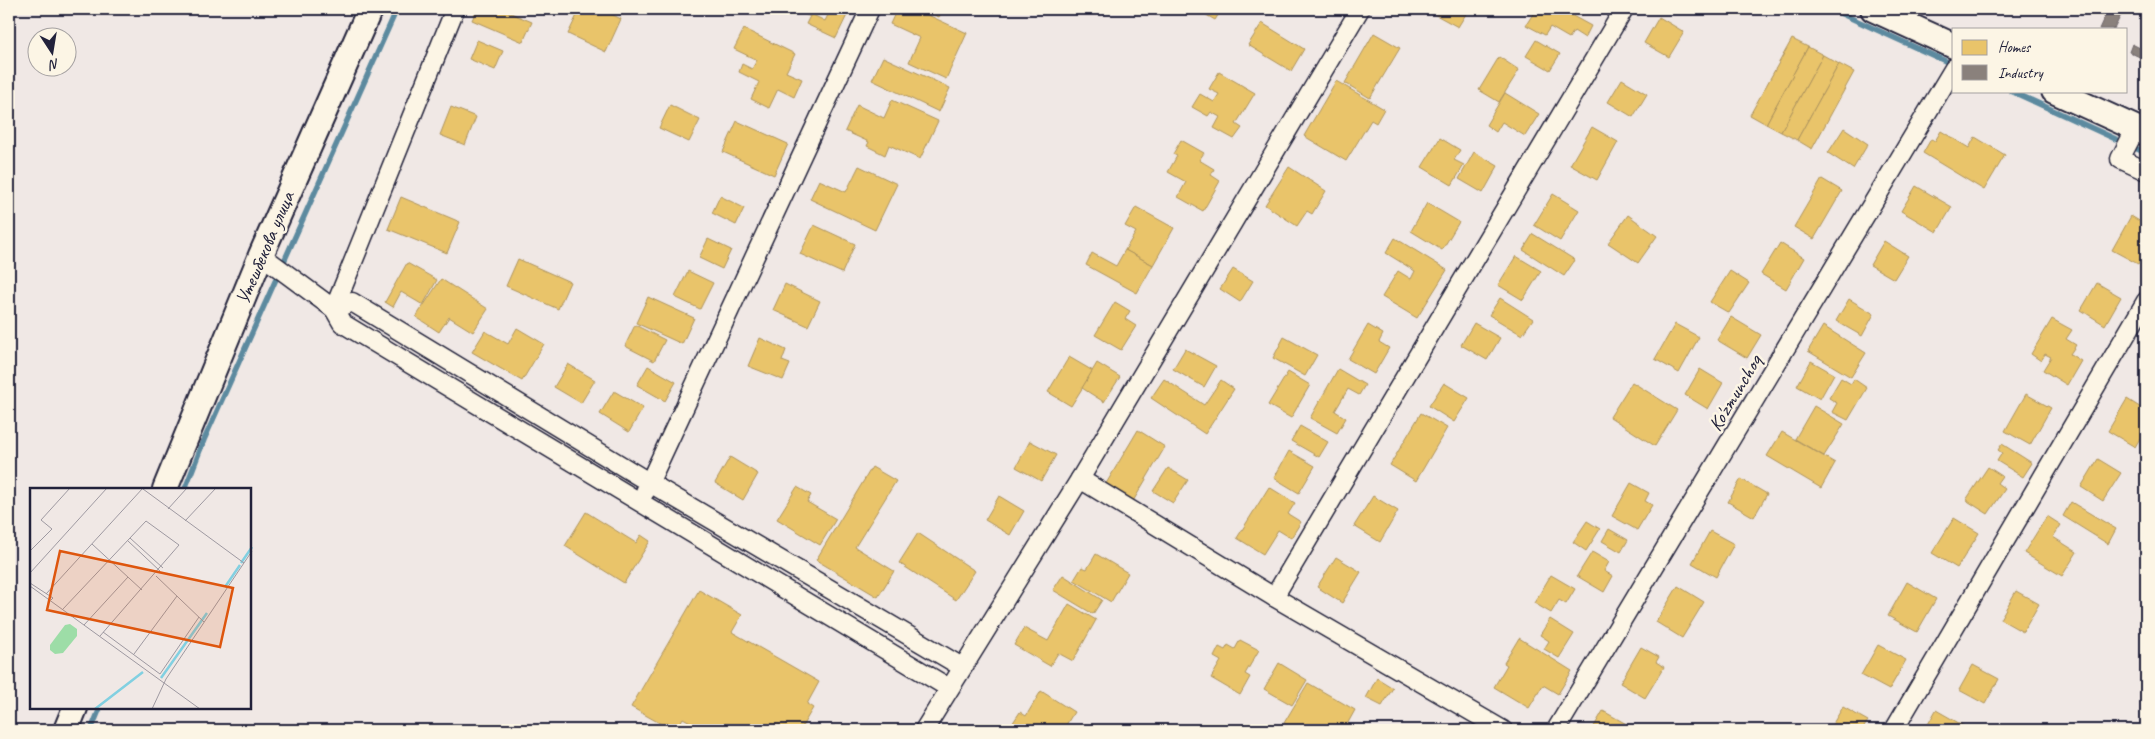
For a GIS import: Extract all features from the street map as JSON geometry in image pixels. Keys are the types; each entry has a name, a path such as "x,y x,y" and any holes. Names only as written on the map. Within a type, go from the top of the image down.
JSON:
{"main road":[{"name":"Утешбекова улица","path":"165,488 261,255 370,9"},
{"path":"1873,9 1952,45"},
{"path":"1907,9 1952,29"},
{"path":"2056,92 2140,129"},
{"path":"2087,92 2140,129"},
{"path":"66,730 76,709"}],"street":[{"path":"334,309 455,9"},
{"path":"638,503 650,483 870,9"},
{"path":"924,730 1080,479 1360,9"},
{"path":"1274,597 1624,9"},
{"name":"Ko'zmunchoq","path":"1556,730 1951,73"},
{"path":"2140,129 2120,159 2146,170"},
{"path":"261,255 303,284 334,309 342,323 638,503 949,688"},
{"path":"334,309 352,302 650,483 962,667"},
{"path":"1894,730 2146,302"},
{"path":"1080,479 1274,597 1503,730"}],"building: Homes":[{"path":"477,9 501,9 532,22 523,42 472,20"},
{"path":"580,9 601,9 621,19 606,52 568,34"},
{"path":"791,9 812,9 809,16"},
{"path":"831,9 850,9 836,38 806,24 811,14 825,21"},
{"path":"897,9 915,9 967,33 946,79 909,62 920,38 890,24"},
{"path":"921,9 943,9 939,17"},
{"path":"1196,9 1222,9 1215,20"},
{"path":"1425,9 1469,9 1458,27"},
{"path":"1536,9 1560,9 1591,26 1585,38 1574,31 1569,38 1550,27 1545,35 1526,25"},
{"path":"1659,17 1684,32 1669,57 1644,43"},
{"path":"1262,23 1304,49 1291,71 1248,45"},
{"path":"744,29 795,54 786,72 802,79 794,97 778,89 769,108 751,99 759,82 739,72 742,64 752,69 757,60 734,49"},
{"path":"1374,33 1400,48 1370,98 1345,83"},
{"path":"1792,39 1808,47 1766,124 1750,115"},
{"path":"477,40 503,51 495,70 469,59"},
{"path":"1536,40 1560,54 1550,70 1526,56"},
{"path":"1808,47 1823,55 1781,132 1766,124"},
{"path":"1823,55 1839,64 1797,140 1781,132"},
{"path":"883,57 950,88 939,112 872,80"},
{"path":"1499,57 1519,70 1499,102 1479,90"},
{"path":"1839,64 1854,72 1812,149 1797,140"},
{"path":"1219,72 1255,93 1236,124 1242,128 1234,139 1214,128 1220,117 1211,112 1208,116 1192,107 1200,94 1214,102 1219,94 1209,89"},
{"path":"1622,79 1647,94 1633,117 1608,102"},
{"path":"1336,81 1384,109 1376,123 1371,120 1346,161 1304,136"},
{"path":"1505,93 1539,114 1525,136 1502,122 1496,132 1486,125"},
{"path":"892,100 938,121 920,159 889,145 885,155 867,146 869,142 845,131 857,105 884,118"},
{"path":"670,105 700,120 689,142 659,128"},
{"path":"451,107 476,117 465,145 440,135"},
{"path":"737,121 788,144 774,175 723,152"},
{"path":"1592,127 1618,142 1597,180 1570,165"},
{"path":"1844,128 1868,144 1853,169 1828,153"},
{"path":"1941,131 1969,148 1975,137 2005,155 1984,190 1923,153 1931,139 1935,141"},
{"path":"1440,138 1460,150 1454,160 1464,165 1452,185 1422,167"},
{"path":"1181,140 1204,153 1199,160 1214,169 1211,175 1220,181 1203,211 1178,197 1186,182 1168,172 1177,156 1173,154"},
{"path":"1474,152 1498,166 1483,193 1459,179"},
{"path":"859,166 897,184 875,230 810,199 819,180 846,192"},
{"path":"1289,167 1326,191 1312,214 1307,211 1297,226 1265,205"},
{"path":"1822,179 1842,191 1814,239 1794,227"},
{"path":"1916,186 1952,207 1937,232 1901,211"},
{"path":"1553,194 1579,210 1560,241 1534,225"},
{"path":"720,196 744,208 736,225 712,213"},
{"path":"401,197 460,222 447,253 388,229"},
{"path":"1427,203 1459,222 1442,250 1411,231"},
{"path":"1136,207 1174,228 1153,265 1125,250 1136,232 1125,226"},
{"path":"1628,215 1657,236 1638,263 1608,243"},
{"path":"2131,216 2146,225 2146,250 2138,264 2112,250"},
{"path":"814,225 855,244 842,273 800,254"},
{"path":"1533,234 1575,260 1564,276 1523,250"},
{"path":"1395,238 1447,270 1417,318 1382,297 1398,271 1411,279 1415,271 1386,253"},
{"path":"708,239 731,250 722,269 699,258"},
{"path":"1884,241 1908,256 1894,279 1870,265"},
{"path":"1780,243 1804,258 1786,289 1761,274"},
{"path":"1125,250 1153,265 1137,293 1086,265 1092,253 1116,266"},
{"path":"1516,256 1541,271 1523,300 1498,285"},
{"path":"518,259 570,282 558,309 506,286"},
{"path":"407,263 437,280 423,305 401,292 393,307 385,302"},
{"path":"1233,269 1253,281 1240,302 1220,289"},
{"path":"688,271 713,283 700,309 675,297"},
{"path":"1730,271 1749,283 1729,313 1710,302"},
{"path":"441,279 488,309 473,332 449,317 439,332 416,317"},
{"path":"2097,283 2121,297 2105,325 2081,310"},
{"path":"785,284 820,301 808,326 773,310"},
{"path":"648,297 694,318 682,344 636,323"},
{"path":"1500,298 1533,319 1522,335 1489,315"},
{"path":"1849,299 1874,314 1862,336 1836,321"},
{"path":"1115,302 1130,311 1125,319 1136,326 1121,350 1095,335"},
{"path":"1731,317 1761,335 1747,358 1717,340"},
{"path":"2052,319 2072,330 2066,339 2076,345 2070,354 2081,361 2067,385 2043,370 2051,357 2045,354 2041,361 2031,354"},
{"path":"1474,323 1500,338 1487,360 1461,345"},
{"path":"1675,324 1699,337 1679,373 1655,359"},
{"path":"635,325 665,340 654,361 625,346"},
{"path":"1368,325 1383,334 1379,342 1389,348 1374,374 1348,359"},
{"path":"1823,326 1866,353 1851,377 1808,351"},
{"path":"517,328 544,344 522,381 472,352 485,331 508,344"},
{"path":"1284,337 1317,355 1305,376 1273,358"},
{"path":"760,338 786,350 782,361 790,364 783,380 748,366"},
{"path":"1185,349 1216,366 1204,387 1173,369"},
{"path":"1069,357 1093,371 1071,406 1048,392"},
{"path":"1811,361 1834,374 1820,399 1797,386"},
{"path":"1097,363 1120,377 1104,402 1082,388"},
{"path":"568,364 595,380 581,403 554,387"},
{"path":"648,366 676,382 665,401 637,385"},
{"path":"1338,369 1365,385 1359,395 1348,389 1335,411 1346,418 1337,433 1310,418"},
{"path":"1700,369 1723,383 1708,409 1685,395"},
{"path":"1288,372 1310,385 1291,418 1268,405"},
{"path":"1841,378 1851,384 1854,379 1867,388 1848,420 1832,412 1837,403 1829,398"},
{"path":"1164,379 1204,405 1221,380 1234,389 1205,434 1151,398"},
{"path":"1632,382 1677,410 1655,446 1610,417"},
{"path":"1444,383 1469,398 1454,422 1429,406"},
{"path":"614,391 643,408 629,432 600,414"},
{"path":"2026,394 2051,408 2030,445 2005,431"},
{"path":"2127,399 2146,411 2146,428 2135,447 2108,431"},
{"path":"1814,406 1844,424 1824,456 1795,439"},
{"path":"1421,413 1447,428 1416,481 1390,465"},
{"path":"1300,426 1328,442 1319,457 1291,441"},
{"path":"1138,430 1165,447 1132,503 1104,487"},
{"path":"1782,432 1835,463 1821,488 1767,456"},
{"path":"1030,441 1056,455 1041,481 1016,467"},
{"path":"2002,444 2032,463 2023,477 1997,461 2002,453 1998,450"},
{"path":"1289,451 1315,466 1299,493 1274,478"},
{"path":"730,457 758,474 743,500 715,483"},
{"path":"2098,459 2121,473 2103,501 2081,487"},
{"path":"872,467 896,481 855,547 894,571 878,597 816,560"},
{"path":"1988,467 2002,476 1997,483 2005,489 1988,514 1966,500"},
{"path":"1168,468 1188,480 1173,503 1153,491"},
{"path":"1741,479 1767,494 1754,517 1728,502"},
{"path":"1631,483 1649,493 1645,501 1652,505 1637,530 1612,516"},
{"path":"797,487 811,495 807,502 836,519 820,545 777,519"},
{"path":"1269,487 1295,503 1288,514 1301,522 1291,538 1278,530 1263,554 1237,538"},
{"path":"999,496 1024,511 1010,535 985,520"},
{"path":"1373,496 1398,511 1380,542 1354,526"},
{"path":"2071,502 2116,529 2108,544 2063,516"},
{"path":"586,512 636,543 641,535 650,541 624,583 565,546"},
{"path":"2047,516 2061,525 2053,537 2077,552 2062,576 2024,553"},
{"path":"1954,518 1979,533 1957,568 1932,553"},
{"path":"1587,521 1600,529 1586,551 1573,542"},
{"path":"1609,529 1628,540 1621,552 1602,541"},
{"path":"1710,531 1734,544 1716,577 1692,563"},
{"path":"918,533 975,571 956,600 899,563"},
{"path":"1592,552 1609,562 1604,571 1613,576 1604,592 1577,576"},
{"path":"1096,554 1128,573 1111,602 1074,580 1082,567 1087,569"},
{"path":"1336,557 1361,572 1342,603 1317,587"},
{"path":"1063,575 1102,600 1093,614 1053,590"},
{"path":"1551,575 1575,589 1566,604 1559,600 1551,613 1534,603"},
{"path":"1907,582 1936,599 1917,632 1888,616"},
{"path":"1678,586 1704,602 1682,638 1656,622"},
{"path":"699,590 742,615 732,632 819,682 807,704 813,708 800,730 705,730 683,718 676,730 672,730 631,707"},
{"path":"2016,591 2039,604 2023,632 2000,619"},
{"path":"1069,604 1096,620 1073,661 1058,653 1050,666 1014,645 1024,628 1048,641"},
{"path":"1550,619 1574,634 1559,658 1544,649 1549,641 1540,635"},
{"path":"1519,638 1572,671 1558,694 1543,685 1529,708 1494,687 1507,665 1504,663"},
{"path":"1240,640 1259,650 1245,674 1250,677 1240,695 1211,678 1221,661 1214,657 1219,647 1225,650 1228,645 1235,649"},
{"path":"1878,645 1906,660 1889,690 1861,675"},
{"path":"1641,647 1659,657 1656,662 1664,667 1645,698 1620,683"},
{"path":"1279,663 1307,680 1292,705 1264,689"},
{"path":"1973,665 1999,679 1985,704 1959,690"},
{"path":"1377,678 1393,688 1382,706 1366,698"},
{"path":"1308,683 1355,710 1344,730 1333,730 1324,725 1321,730 1296,730 1284,723"},
{"path":"1041,691 1074,712 1063,730 1008,730 1020,712 1026,716"},
{"path":"1843,707 1868,721 1862,730 1829,730"},
{"path":"1936,710 1964,726 1961,730 1931,730 1926,728"},
{"path":"1603,711 1630,726 1628,730 1592,730"}],"building: Industry":[{"path":"2108,9 2124,9 2114,28 2099,28"},
{"path":"2132,44 2146,51 2146,60 2129,52"}],"waterway":[{"path":"185,488 204,440 397,9"},
{"path":"1831,9 1952,64"},
{"path":"2013,92 2146,153"},
{"path":"91,730 100,709"}]}
